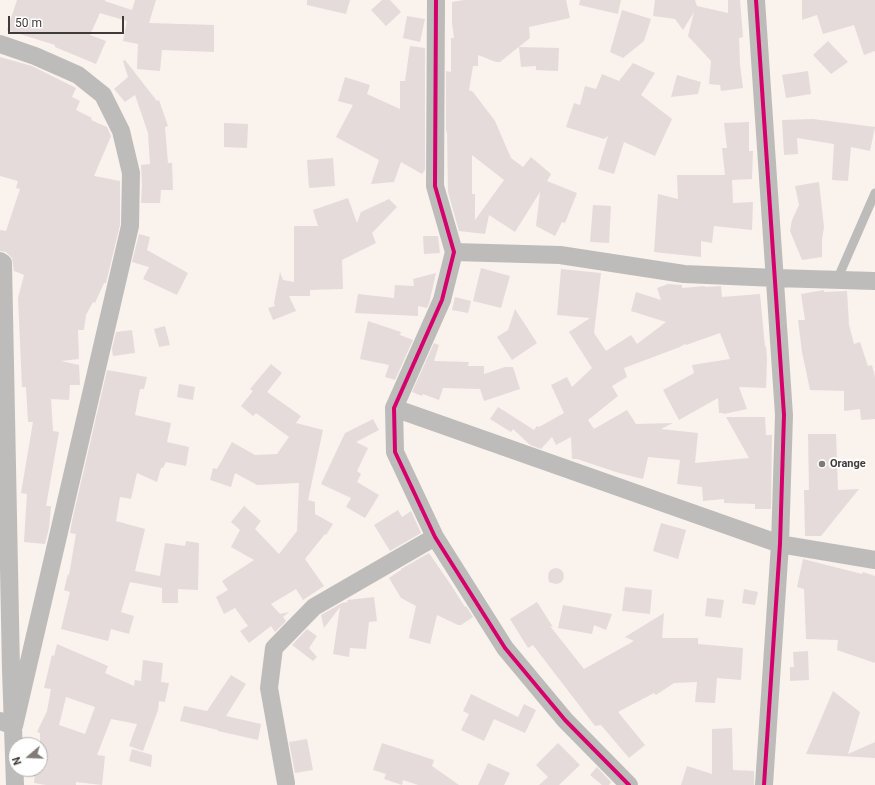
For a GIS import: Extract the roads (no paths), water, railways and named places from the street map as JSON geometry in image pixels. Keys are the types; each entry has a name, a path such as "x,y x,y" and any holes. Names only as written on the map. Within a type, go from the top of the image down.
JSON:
{"street":[{"path":"436,0 435,186 454,252 442,300 394,408 395,452 435,537 505,648 565,720 630,785"},
{"path":"756,0 776,278 784,415 780,544 764,785"},
{"path":"0,44 35,56 78,75 103,95 121,131 131,173 130,226 7,724"},
{"path":"454,252 560,255 684,274 875,281"},
{"path":"0,262 3,263 11,670 7,724 15,785"},
{"path":"394,408 780,544 875,560"},
{"path":"0,432 7,450"},
{"path":"286,783 269,688 274,648 314,606 435,537"},
{"path":"0,643 11,670"}],"lane":[{"path":"837,280 875,193"}],"place":[{"name":"Orange","path":"822,464"}]}
